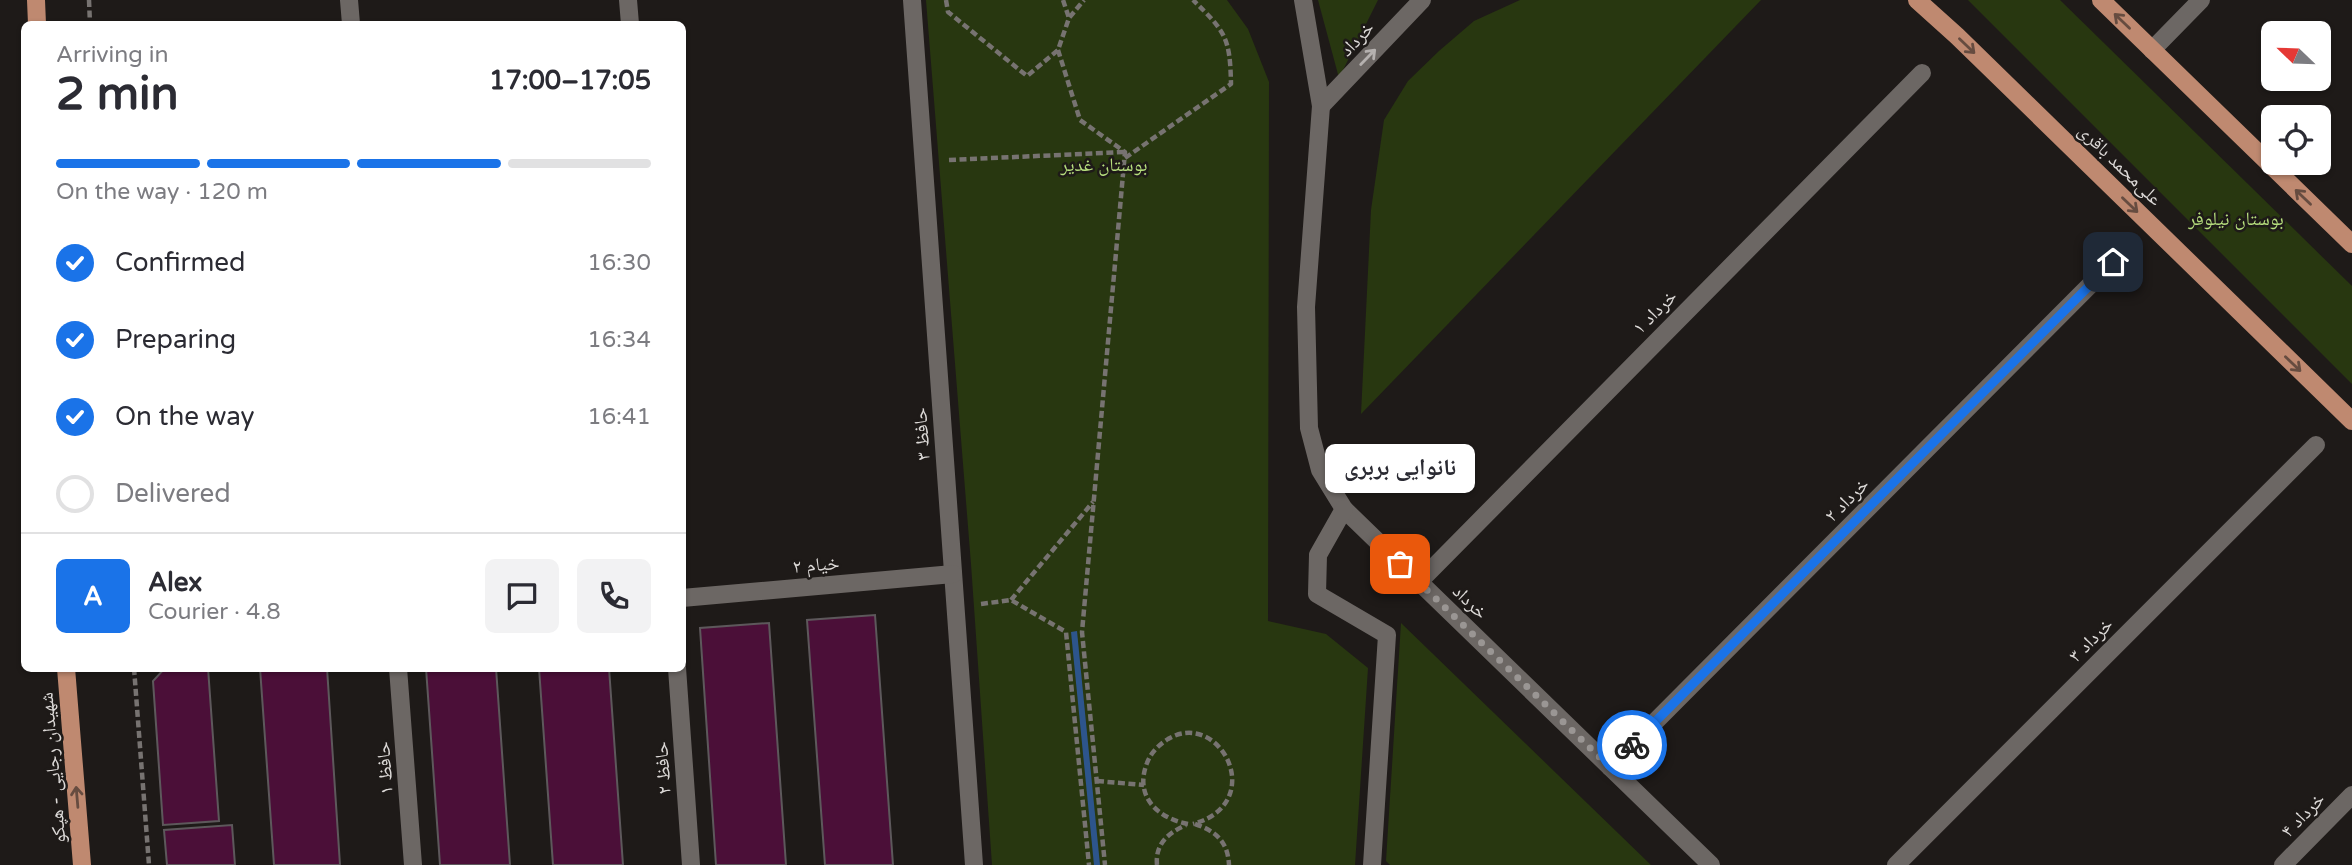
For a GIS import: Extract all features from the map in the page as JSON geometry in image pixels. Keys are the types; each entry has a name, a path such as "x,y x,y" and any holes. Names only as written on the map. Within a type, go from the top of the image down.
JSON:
{"main road":[{"path":"36,0 37,21"},
{"name":"علی‌محمد باقری","path":"1917,0 2352,421"},
{"path":"2101,0 2352,244"},
{"name":"شهیدان رجایی - هپکو","path":"66,672 82,865"}],"street":[{"path":"349,0 351,21"},
{"path":"628,0 630,21"},
{"name":"حافظ ۳","path":"912,0 974,865"},
{"name":"خرداد","path":"1303,0 1321,106 1306,307 1309,428 1320,470 1344,509 1711,865"},
{"name":"خرداد","path":"1321,106 1422,0"},
{"path":"2152,50 2201,0"},
{"name":"خرداد ۱","path":"1419,582 1922,72"},
{"name":"خرداد ۲","path":"1610,767 2113,262"},
{"name":"خرداد ۳","path":"1896,865 2316,445"},
{"path":"1344,509 1318,555 1317,594 1387,635 1372,865"},
{"name":"خیام ۲","path":"686,598 953,574"},
{"name":"حافظ ۱","path":"398,672 413,865"},
{"name":"حافظ ۲","path":"677,672 691,865"},
{"name":"خرداد ۴","path":"2283,865 2352,794"}],"path":[{"path":"89,0 90,21"},
{"path":"946,0 948,12 1027,76 1058,50 1069,18 1084,0"},
{"path":"1063,0 1069,18"},
{"path":"1125,159 1231,84 1230,53 1220,25 1193,0"},
{"path":"1058,50 1080,120 1125,152"},
{"path":"924,161 1125,152"},
{"path":"1105,865 1083,632 1125,152"},
{"path":"1011,600 1094,500"},
{"path":"956,607 1011,600 1066,632 1088,865"},
{"path":"134,672 149,865"},
{"path":"1157,865 1159,846 1166,836 1190,824 1208,820 1220,811 1229,799 1233,784 1229,762 1216,743 1203,736 1188,734 1173,737 1160,745 1150,756 1144,770 1148,801 1159,813 1172,821 1190,824 1207,828 1219,836 1227,849 1229,865"},
{"path":"1097,781 1144,785"}],"green space":[{"name":"بوستان غدیر","path":"926,0 1227,0 1248,29 1269,82 1268,621 1326,634 1368,668 1355,865 992,865"},
{"path":"1318,0 1378,0 1339,78"},
{"path":"1520,0 1761,0 1361,414 1371,210 1384,120 1408,81 1439,51 1474,21"},
{"name":"بوستان نیلوفر","path":"1968,0 2060,0 2352,286 2352,384"},
{"path":"1401,623 1651,865 1390,865 1386,861"}],"water":[{"path":"1077,631 1100,865 1094,865 1071,632"}],"building":[{"path":"875,615 893,865 825,865 807,620"},
{"path":"769,623 786,865 716,865 700,628"},
{"path":"161,672 208,672 219,821 163,825 153,681"},
{"path":"260,672 327,672 340,865 274,865"},
{"path":"426,672 496,672 510,865 440,865"},
{"path":"539,672 609,672 623,865 553,865"},
{"path":"232,825 235,865 167,865 164,830"}],"way so far":[{"path":"1400,564 1610,767 1632,745"}],"place":[{"name":"نانوایی بربری","path":"1400,564"}],"route":[{"path":"1632,745 2113,262"}]}
